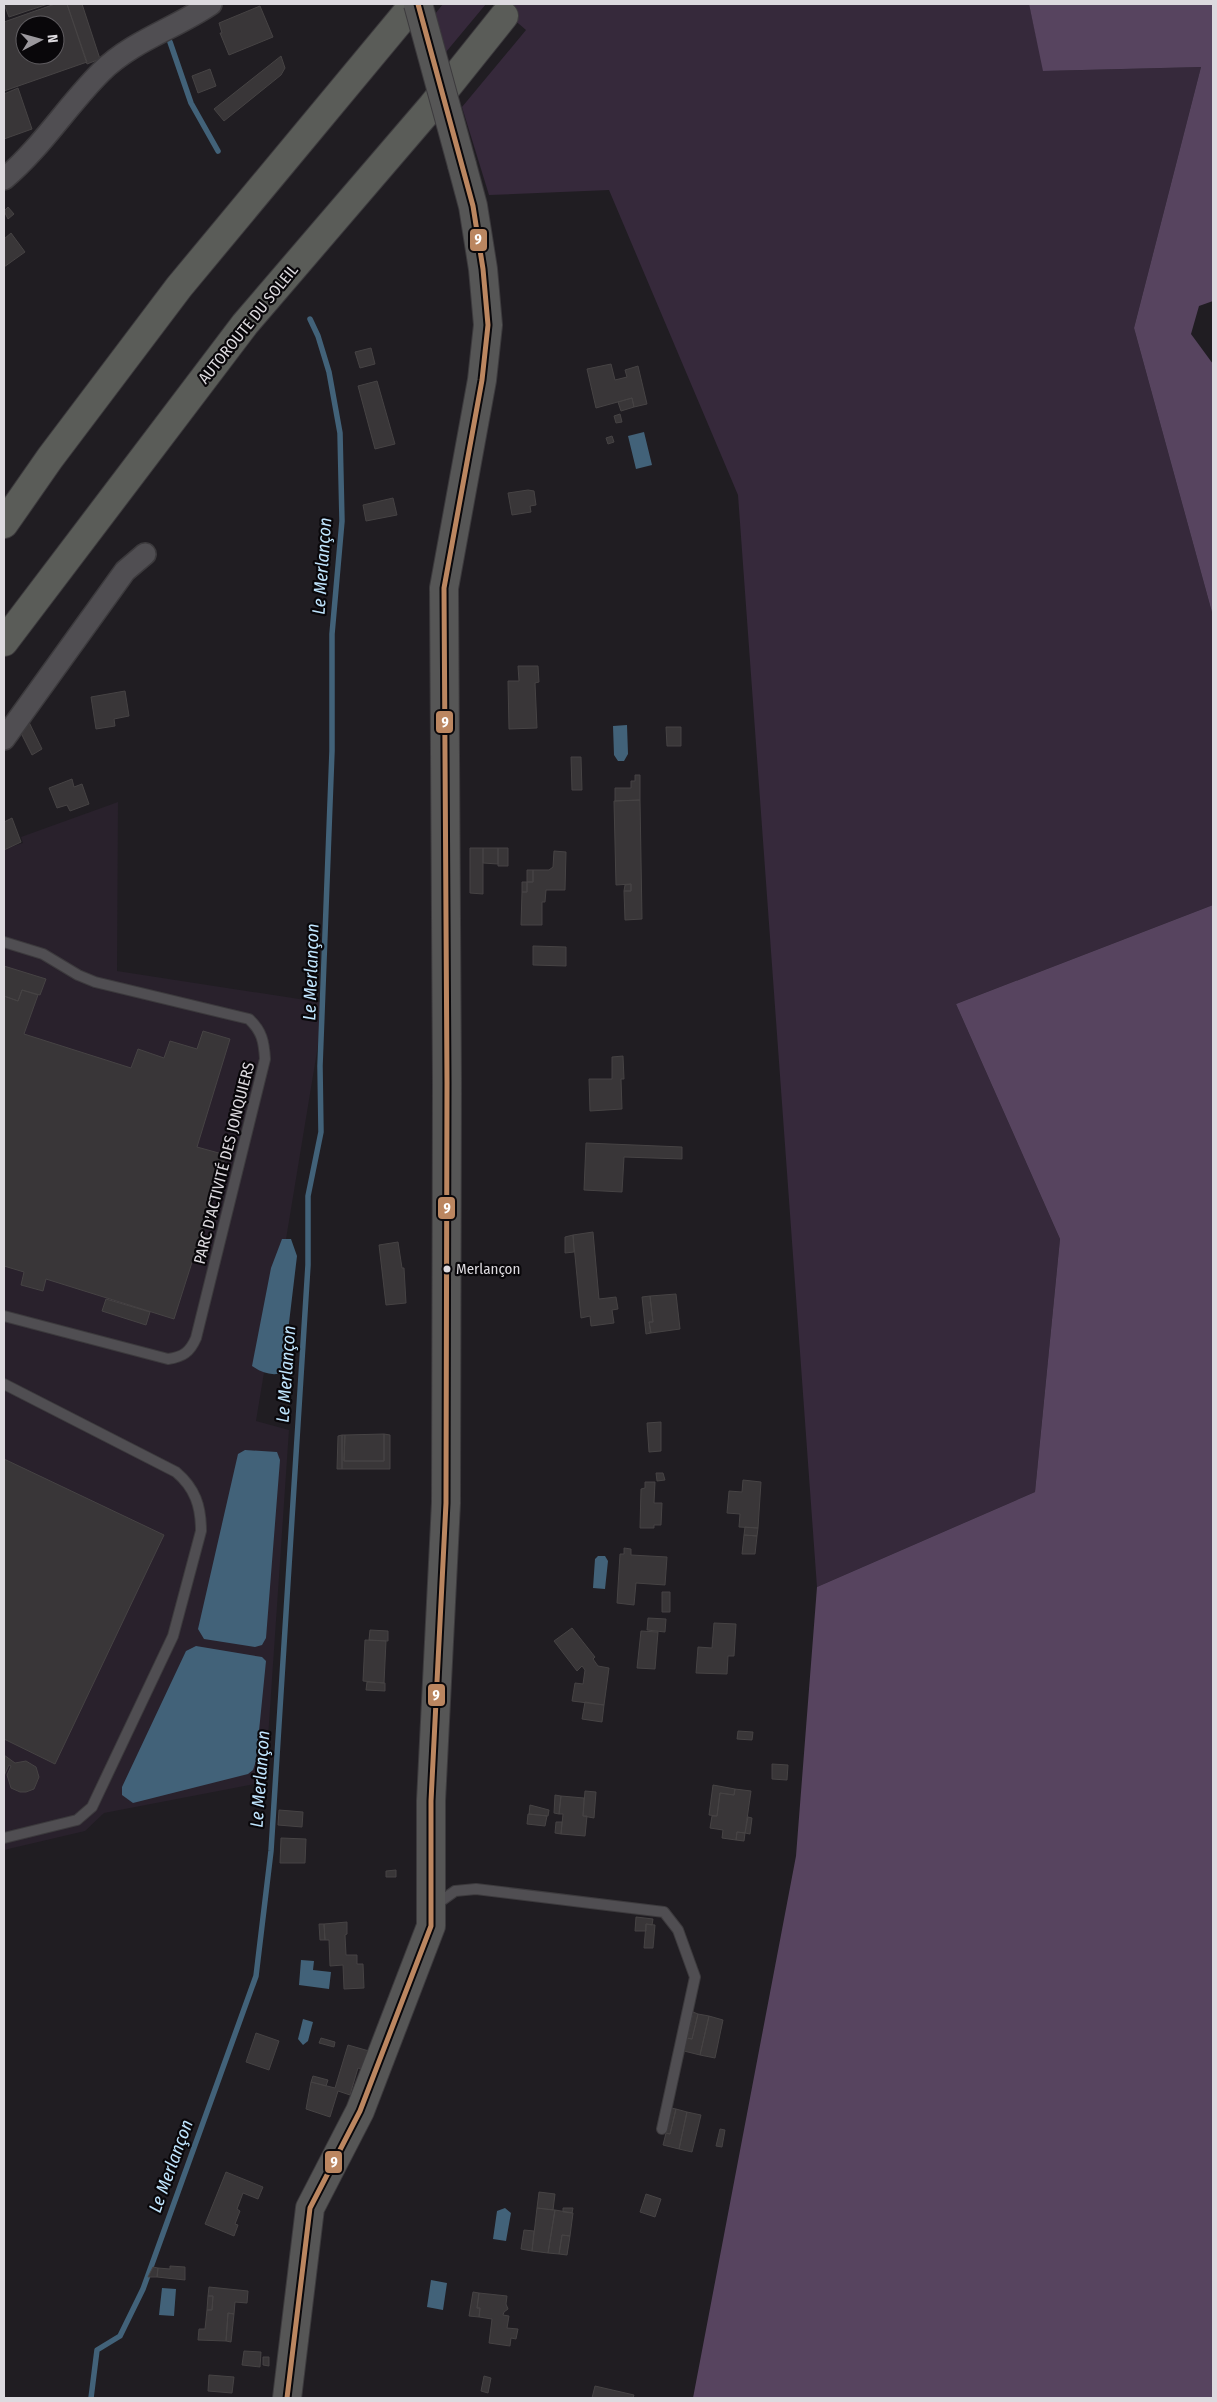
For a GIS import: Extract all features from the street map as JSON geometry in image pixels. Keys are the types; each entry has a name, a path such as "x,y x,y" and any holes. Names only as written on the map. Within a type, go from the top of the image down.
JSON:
{"highway":[{"path":"4,524 50,458 179,288 414,4"},
{"name":"AUTOROUTE DU SOLEIL","path":"4,642 246,324 432,106 504,16"}],"street":[{"path":"4,179 22,164 102,71 136,45 188,20 211,4"},
{"path":"287,2398 310,2208 360,2111 431,1926 431,1801 446,1503 447,1082 444,588 482,380 488,325 476,224 462,165 418,4"},
{"path":"4,739 125,571 145,554"}],"lane":[{"name":"PARC D'ACTIVITÉ DES JONQUIERS","path":"4,942 43,954 78,975 96,982 249,1019 258,1028 264,1042 265,1059 196,1338 191,1349 179,1357 168,1359 4,1316"},
{"path":"4,1384 176,1472 187,1482 197,1497 202,1531 173,1636 92,1807 76,1820 4,1838"},
{"path":"431,1908 455,1891 476,1889 664,1912 678,1930 694,1976 662,2129"}],"shaded area":[{"path":"443,4 486,4 446,52 435,14"},
{"path":"496,4 1029,4 1044,71 1201,67 1134,328 1213,616 1213,905 956,1004 1060,1239 1035,1492 817,1587 738,495 609,190 489,195 462,107 526,30"},
{"path":"1029,4 1213,4 1213,301 1199,306 1191,334 1213,364 1213,616 1134,328 1201,67 1043,71"},
{"path":"118,802 117,971 325,1003 256,1421 289,1430 265,1782 104,1813 85,1831 4,1850 4,849 23,843 21,837"},
{"path":"1213,905 1213,2398 693,2398 796,1856 817,1587 1035,1492 1060,1239 956,1004"}],"water":[{"path":"644,432 652,465 636,469 628,436"},
{"path":"627,725 628,754 624,761 618,761 614,755 613,726"},
{"path":"282,1239 291,1239 297,1256 283,1373 271,1374 252,1366 271,1268"},
{"path":"245,1450 277,1452 280,1460 266,1638 262,1645 255,1647 204,1639 198,1629 238,1454"},
{"path":"598,1556 605,1556 608,1561 605,1589 593,1588 595,1559"},
{"path":"196,1646 262,1657 266,1661 256,1761 253,1770 248,1774 133,1803 122,1795 122,1787 186,1651"},
{"path":"301,1960 314,1961 313,1970 331,1972 329,1989 299,1985"},
{"path":"303,2019 313,2022 308,2041 303,2045 298,2039"},
{"path":"505,2208 511,2213 506,2241 493,2239 497,2211"},
{"path":"431,2280 447,2283 443,2310 427,2307"},
{"path":"162,2288 176,2289 174,2316 159,2315"}],"building":[{"path":"4,4 48,4 15,15 9,17"},
{"path":"55,4 67,4 87,62 4,91 4,22 15,18 15,65 65,65 65,15 24,15"},
{"path":"67,4 82,4 100,59 87,64"},
{"path":"260,6 273,37 229,55 220,33 222,33 219,23"},
{"path":"281,56 285,68 281,75 224,121 214,109"},
{"path":"210,69 216,86 198,93 192,76"},
{"path":"18,88 32,129 4,139 4,94"},
{"path":"8,207 14,214 8,219 4,211"},
{"path":"11,233 25,252 4,267 4,239"},
{"path":"371,348 375,364 360,368 355,352"},
{"path":"611,364 615,380 627,377 625,370 638,366 647,404 634,407 632,398 596,408 587,369"},
{"path":"377,381 395,444 375,449 358,386"},
{"path":"632,398 634,407 621,411 618,402"},
{"path":"620,414 622,422 616,423 614,416"},
{"path":"612,436 614,442 608,444 606,438"},
{"path":"534,491 536,505 530,506 531,512 512,515 508,493"},
{"path":"393,498 397,515 366,521 363,505"},
{"path":"518,666 538,666 539,682 535,683 537,728 509,729 508,681 519,681"},
{"path":"125,691 129,716 114,719 115,726 96,729 91,697"},
{"path":"26,716 42,749 32,755 18,727"},
{"path":"666,727 681,727 681,746 667,746"},
{"path":"571,757 581,757 582,790 572,790"},
{"path":"635,775 640,775 640,800 615,801 615,788 631,788 631,781 635,781"},
{"path":"72,779 74,787 82,784 89,804 70,811 67,805 57,808 49,788"},
{"path":"640,800 642,919 625,920 624,891 631,891 631,884 616,885 614,801"},
{"path":"12,818 21,842 4,850 4,822"},
{"path":"470,848 483,848 483,894 470,893"},
{"path":"483,848 498,848 498,864 483,863"},
{"path":"498,848 508,848 508,866 498,866"},
{"path":"554,851 566,852 565,890 546,890 545,902 542,902 542,925 521,925 522,892 527,892 527,882 533,882 533,870 549,870 553,867"},
{"path":"527,870 533,870 533,882 527,882"},
{"path":"522,882 527,882 527,892 522,892"},
{"path":"631,884 631,891 624,891 625,885"},
{"path":"533,946 566,947 566,966 533,965"},
{"path":"4,966 46,979 40,995 22,990 18,1001 4,996"},
{"path":"22,990 38,995 24,1034 131,1068 138,1049 164,1058 170,1041 197,1049 203,1031 230,1039 197,1147 226,1155 174,1319 46,1279 43,1291 21,1285 24,1272 4,1266 4,996 18,1001"},
{"path":"623,1056 624,1079 621,1079 622,1109 590,1111 589,1079 612,1079 612,1057"},
{"path":"586,1143 682,1147 682,1159 624,1157 622,1192 584,1190"},
{"path":"593,1232 599,1299 616,1297 618,1309 612,1310 614,1323 591,1326 590,1316 581,1318 573,1235"},
{"path":"573,1235 574,1252 565,1253 565,1237"},
{"path":"398,1242 402,1268 404,1268 406,1303 386,1305 379,1245"},
{"path":"676,1294 680,1329 651,1333 649,1322 653,1322 650,1296"},
{"path":"650,1296 653,1322 649,1322 651,1333 646,1334 642,1297"},
{"path":"106,1299 150,1312 146,1325 102,1311"},
{"path":"661,1422 661,1451 649,1452 647,1423"},
{"path":"384,1434 384,1461 344,1461 345,1435"},
{"path":"384,1434 390,1435 390,1469 342,1469 342,1435 345,1435 344,1461 384,1461"},
{"path":"342,1435 342,1469 337,1469 338,1436"},
{"path":"4,1459 164,1535 55,1764 4,1739"},
{"path":"656,1473 663,1473 665,1480 657,1481"},
{"path":"743,1480 761,1482 758,1528 739,1527 740,1514 727,1513 729,1491 742,1492"},
{"path":"645,1482 655,1482 654,1503 662,1503 661,1525 654,1525 654,1528 640,1528 641,1489 645,1488"},
{"path":"745,1527 758,1528 757,1536 744,1535"},
{"path":"744,1535 757,1536 755,1554 742,1554"},
{"path":"624,1548 631,1549 631,1555 667,1557 665,1585 636,1583 634,1605 617,1603 620,1554 624,1554"},
{"path":"662,1592 670,1592 670,1612 662,1612"},
{"path":"648,1618 666,1619 665,1632 647,1630"},
{"path":"714,1623 736,1624 734,1656 728,1656 727,1674 696,1673 698,1647 712,1648"},
{"path":"572,1628 595,1657 593,1659 598,1666 609,1668 604,1705 572,1701 575,1683 583,1684 585,1670 582,1666 577,1671 554,1641"},
{"path":"370,1630 388,1631 388,1641 369,1640"},
{"path":"641,1631 658,1632 655,1669 637,1668"},
{"path":"365,1640 386,1641 384,1683 363,1681"},
{"path":"367,1682 385,1683 385,1691 366,1690"},
{"path":"585,1702 604,1705 602,1722 582,1719"},
{"path":"738,1731 753,1732 752,1740 737,1739"},
{"path":"4,1755 15,1763 26,1761 36,1767 39,1777 34,1789 20,1792 11,1788 7,1775 11,1766 9,1765 4,1776"},
{"path":"772,1764 788,1765 787,1780 772,1779"},
{"path":"713,1785 735,1789 734,1795 720,1793 717,1816 709,1815"},
{"path":"735,1789 751,1791 745,1833 737,1832 736,1840 722,1838 723,1830 710,1828 712,1816 717,1816 720,1793 734,1795"},
{"path":"585,1791 596,1792 594,1818 583,1816"},
{"path":"555,1795 561,1796 559,1814 554,1813"},
{"path":"561,1796 584,1798 583,1816 587,1816 585,1836 561,1834 563,1814 559,1814"},
{"path":"530,1805 549,1810 548,1816 529,1814"},
{"path":"279,1810 303,1812 302,1827 278,1825"},
{"path":"528,1814 547,1816 545,1826 527,1824"},
{"path":"748,1817 752,1818 750,1834 745,1833"},
{"path":"556,1822 562,1822 561,1834 555,1833"},
{"path":"737,1832 745,1833 744,1841 736,1840"},
{"path":"281,1838 306,1839 305,1863 280,1863"},
{"path":"396,1870 396,1877 386,1877 386,1871"},
{"path":"636,1917 653,1919 652,1925 646,1924 646,1931 635,1931"},
{"path":"347,1922 347,1934 345,1935 346,1955 357,1955 357,1964 363,1964 364,1988 344,1989 343,1965 330,1966 329,1940 325,1940 324,1924"},
{"path":"319,1924 324,1924 325,1940 320,1940"},
{"path":"646,1924 655,1925 653,1948 644,1948"},
{"path":"693,2012 698,2014 692,2039 687,2038"},
{"path":"698,2014 709,2016 700,2055 684,2051 687,2038 692,2039"},
{"path":"709,2016 723,2020 715,2058 700,2055"},
{"path":"256,2033 279,2041 269,2070 246,2062"},
{"path":"321,2038 335,2042 334,2047 319,2043"},
{"path":"348,2045 369,2051 363,2070 358,2068 350,2095 338,2091 330,2117 306,2109 311,2082 335,2088"},
{"path":"313,2076 328,2080 326,2086 311,2082"},
{"path":"671,2108 676,2109 670,2134 666,2133"},
{"path":"676,2109 687,2112 679,2149 663,2145 666,2133 670,2134"},
{"path":"687,2112 701,2115 692,2152 679,2149"},
{"path":"720,2129 725,2130 722,2147 716,2146"},
{"path":"226,2172 263,2187 258,2199 243,2193 237,2209 240,2211 235,2224 238,2225 234,2236 205,2224"},
{"path":"539,2192 555,2194 553,2210 537,2208"},
{"path":"646,2194 661,2199 655,2217 640,2212"},
{"path":"537,2208 555,2210 548,2253 532,2251"},
{"path":"563,2208 573,2208 572,2213 563,2212"},
{"path":"555,2210 573,2213 570,2236 562,2235 559,2254 548,2253"},
{"path":"524,2230 534,2231 532,2251 521,2249"},
{"path":"562,2235 570,2236 567,2255 559,2254"},
{"path":"170,2266 185,2267 185,2280 157,2277 158,2268 170,2269"},
{"path":"153,2267 158,2268 157,2277 148,2277"},
{"path":"209,2287 248,2291 247,2303 235,2302 234,2314 228,2313 226,2341 198,2340 199,2329 205,2329 207,2310 212,2310 213,2296 208,2296"},
{"path":"473,2292 479,2293 477,2308 480,2308 479,2317 469,2316"},
{"path":"479,2293 507,2296 506,2304 508,2309 503,2315 509,2316 507,2328 518,2329 516,2339 511,2338 510,2346 489,2343 492,2319 479,2317 480,2308 477,2308"},
{"path":"208,2296 213,2296 212,2310 207,2310"},
{"path":"228,2313 234,2314 231,2342 226,2341"},
{"path":"244,2351 261,2352 260,2367 242,2365"},
{"path":"263,2357 269,2357 269,2366 263,2365"},
{"path":"209,2375 234,2377 232,2393 208,2391"},
{"path":"484,2376 491,2378 488,2393 481,2391"},
{"path":"595,2386 634,2395 633,2398 592,2398"}],"waterway":[{"name":"Le Merlançon","path":"170,42 191,103 218,151"},
{"name":"Le Merlançon","path":"91,2398 97,2350 120,2336 143,2289 256,1976 271,1851 308,1265 308,1196 321,1132 320,1066 332,751 332,634 342,521 340,433 329,372 318,336 310,319"}],"transit line":[{"name":"9","path":"287,2398 310,2208 360,2111 431,1926 431,1801 446,1503 447,1082 444,588 482,380 488,325 483,269 473,206 418,4"}],"place":[{"name":"Merlançon","path":"447,1269"}]}
